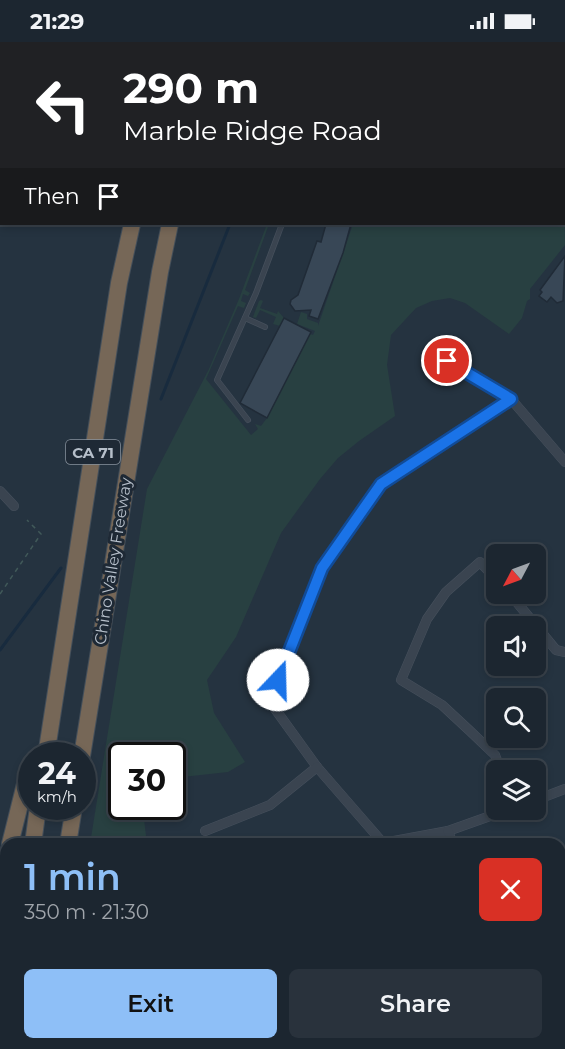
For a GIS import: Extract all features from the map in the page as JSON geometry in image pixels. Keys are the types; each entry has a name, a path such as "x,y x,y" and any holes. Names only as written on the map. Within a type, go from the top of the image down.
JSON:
{"highway":[{"name":"CA 71","path":"48,742 119,283 132,225"},
{"name":"Chino Valley Freeway","path":"84,742 160,272 170,225"},
{"path":"12,838 18,812"},
{"path":"34,838 36,820"},
{"path":"69,838 72,820"}],"street":[{"path":"447,361 511,399 565,462"},
{"path":"378,838 317,767 270,702 322,568 381,484 511,399"},
{"path":"0,491 14,506"},
{"path":"486,568 480,562 446,592 427,619 401,680 442,705 495,754 497,760"},
{"path":"518,604 556,650 565,652"},
{"path":"205,831 270,805 317,767"},
{"path":"546,796 565,789"},
{"path":"410,838 448,831 486,817"},
{"path":"448,831 451,838"}],"lane":[{"path":"248,420 217,380 245,318 282,225"},
{"path":"245,318 265,327"}],"path":[{"path":"0,594 41,534 27,520"}],"green space":[{"path":"267,225 269,225 245,290 250,293 248,296 243,294 241,301 246,303 244,308 238,306 206,379 251,435 258,429 255,424 261,426 267,418 310,334 313,335 315,331 297,324 301,312 307,314 307,319 318,323 318,326 353,225 565,225 565,245 530,289 530,299 527,301 522,318 509,334 465,303 450,298 432,301 416,308 391,335 387,365 395,416 338,458 281,533 236,637 207,680 214,713 245,762 228,772 186,777 186,742 108,742 108,820 144,820 146,838 91,838 94,820 96,820 96,807 147,489 209,369 239,299"},
{"path":"261,300 263,301 260,308 277,314 278,311 284,318 280,326 273,324 276,317 260,310 256,318 253,317"}],"building":[{"path":"326,225 351,225 343,253 318,319 309,316 311,310 295,311 290,304 291,300 298,295 317,241 321,242"},
{"path":"565,256 563,301 557,303 551,297 547,302 539,296 542,292 540,290"},
{"path":"284,318 311,332 267,418 240,403"}],"waterway":[{"path":"161,399 230,225"},
{"path":"0,650 61,568"}],"route":[{"path":"278,680 322,568 381,484 511,399 447,361"}]}
